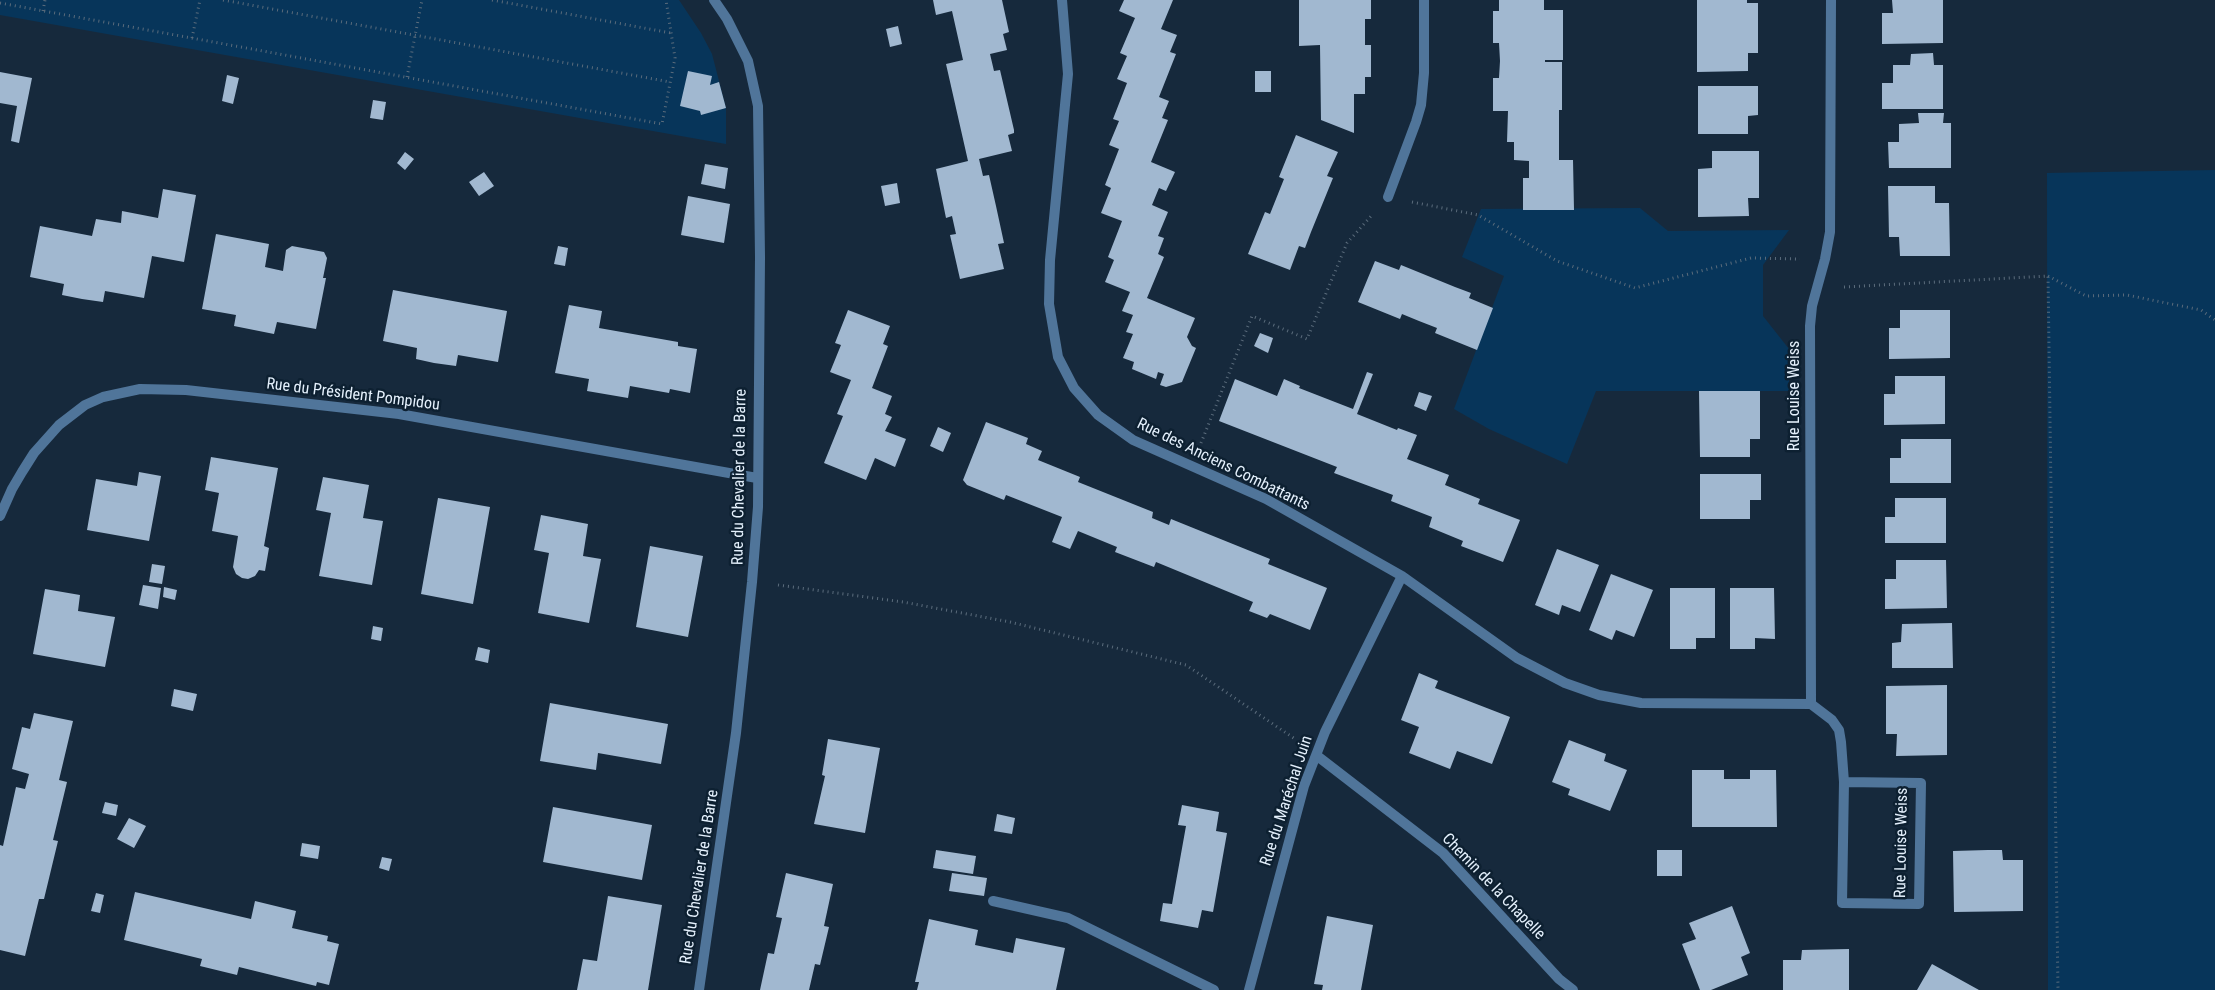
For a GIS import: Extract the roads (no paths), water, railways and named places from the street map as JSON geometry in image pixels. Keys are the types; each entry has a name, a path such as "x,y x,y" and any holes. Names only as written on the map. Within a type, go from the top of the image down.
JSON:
{"street":[{"name":"Rue du Chevalier de la Barre","path":"698,990 736,733 757,525 758,478 760,257 758,106 748,61 727,19 714,0"},
{"name":"Rue des Anciens Combattants","path":"1062,0 1068,74 1049,283 1051,322 1058,357 1074,388 1098,416 1133,440 1266,499 1402,576 1523,662 1556,679 1599,694 1641,703 1811,704"},
{"path":"1388,197 1416,122 1420,105 1424,73 1424,0"},
{"name":"Rue Louise Weiss","path":"1831,0 1830,232 1825,259 1812,306 1809,343 1811,704 1832,720 1839,730 1844,782 1842,903 1919,904 1921,783 1844,782"},
{"name":"Rue du Président Pompidou","path":"0,516 22,472 42,443 59,425 85,406 103,397 140,389 186,390 399,414 758,478"},
{"name":"Rue du Maréchal Juin","path":"1250,990 1295,817 1316,754 1402,576"},
{"name":"Chemin de la Chapelle","path":"1316,754 1443,852 1559,979 1573,990"},
{"path":"994,901 1051,912 1068,918 1214,990"}]}
